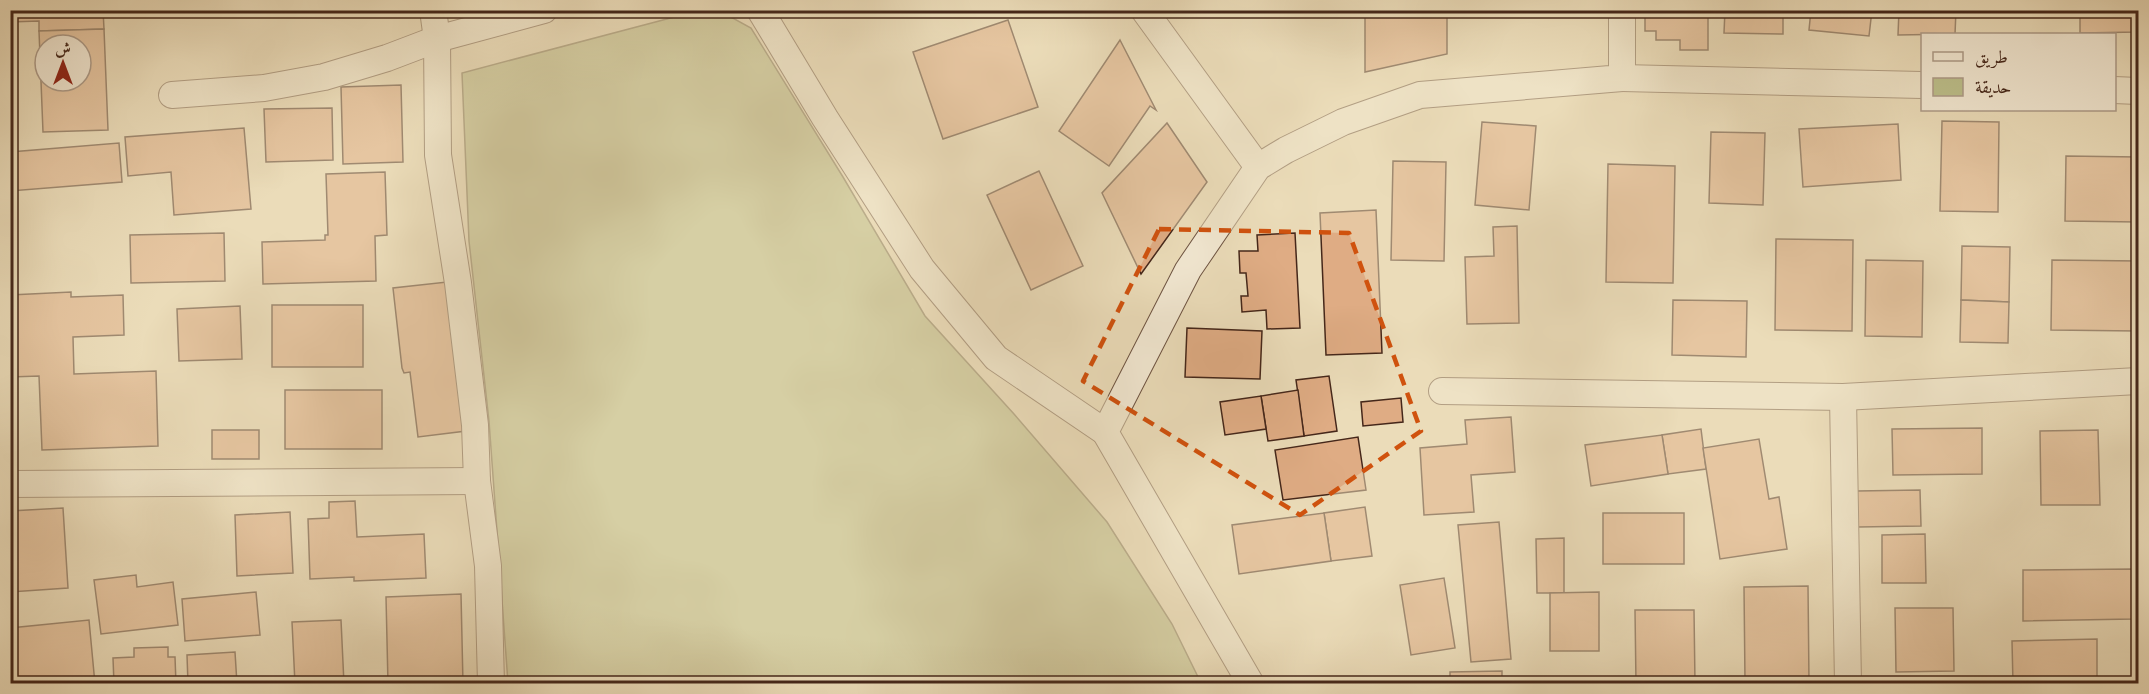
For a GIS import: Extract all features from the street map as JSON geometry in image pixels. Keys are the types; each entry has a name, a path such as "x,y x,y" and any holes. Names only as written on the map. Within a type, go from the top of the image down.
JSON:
{"street":[{"path":"433,10 437,39 438,155 458,283 475,425 477,480 488,566 491,684"},
{"path":"172,95 264,88 324,77 387,58 437,39 544,10"},
{"path":"760,10 825,118 922,269 996,358 1105,432 1251,684"},
{"path":"1144,10 1258,167"},
{"path":"1622,10 1622,78"},
{"path":"1105,432 1188,270 1258,167 1286,150 1343,122 1420,95 1622,78 1921,85"},
{"path":"2116,90 2139,91"},
{"path":"1442,391 1843,397 2139,381"},
{"path":"1843,397 1848,684"},
{"path":"10,484 477,480"}],"highlighted area":[{"path":"1159,229 1349,233 1421,431 1300,515 1083,381"}],"green space":[{"path":"697,11 720,11 751,28 925,316 1014,414 1107,522 1172,624 1201,683 508,683 489,421 469,241 462,73"}],"building":[{"path":"10,10 103,10 104,29 39,31 39,21 10,22"},
{"path":"1365,10 1447,10 1447,54 1365,72"},
{"path":"1645,10 1708,10 1708,50 1680,50 1680,40 1656,40 1656,31 1645,31"},
{"path":"1725,10 1783,10 1783,34 1724,33"},
{"path":"1811,10 1872,10 1869,36 1809,30"},
{"path":"1899,10 1956,10 1955,33 1898,35"},
{"path":"1976,10 2034,10 2034,16 1976,14"},
{"path":"2080,10 2138,10 2138,32 2080,33"},
{"path":"1008,20 1038,107 943,139 913,52"},
{"path":"104,29 108,130 43,132 41,93 93,93 93,33 39,33 39,31"},
{"path":"1120,40 1156,110 1150,106 1109,166 1059,131"},
{"path":"401,85 403,162 343,164 341,87"},
{"path":"332,108 333,160 266,162 264,109"},
{"path":"1942,121 1999,122 1998,212 1940,211"},
{"path":"1482,122 1536,126 1529,210 1475,205"},
{"path":"1167,123 1207,182 1141,274 1102,193"},
{"path":"1898,124 1901,180 1803,187 1799,129"},
{"path":"244,128 251,209 174,215 171,172 128,176 125,137"},
{"path":"1711,132 1765,133 1763,205 1709,203"},
{"path":"119,143 122,182 10,191 10,152"},
{"path":"2066,156 2138,157 2138,222 2065,221"},
{"path":"1393,161 1446,162 1444,261 1391,260"},
{"path":"1608,164 1675,166 1673,283 1606,282"},
{"path":"1039,171 1083,266 1031,290 987,195"},
{"path":"385,172 387,235 375,236 376,281 263,284 262,242 325,240 325,235 328,235 326,174"},
{"path":"1376,210 1382,353 1326,355 1320,213"},
{"path":"1517,226 1519,323 1467,324 1465,257 1494,256 1493,227"},
{"path":"224,233 225,281 131,283 130,235"},
{"path":"1295,233 1300,328 1267,329 1266,310 1242,312 1241,296 1248,296 1246,273 1240,273 1239,251 1258,251 1257,235"},
{"path":"1776,239 1853,240 1852,331 1775,330"},
{"path":"1962,246 2010,247 2009,302 1961,300"},
{"path":"1866,260 1923,261 1922,337 1865,336"},
{"path":"2052,260 2138,261 2137,331 2051,330"},
{"path":"447,282 466,431 418,437 410,372 404,373 402,368 393,288"},
{"path":"71,292 71,297 123,295 124,335 73,337 74,374 156,371 158,446 42,450 39,376 10,377 10,295"},
{"path":"1673,300 1747,301 1746,357 1672,355"},
{"path":"1961,300 2009,302 2008,343 1960,342"},
{"path":"272,305 363,305 363,367 272,367"},
{"path":"240,306 242,359 179,361 177,309"},
{"path":"1187,328 1262,331 1260,379 1185,377"},
{"path":"1329,376 1337,431 1304,436 1296,380"},
{"path":"285,390 382,390 382,449 285,449"},
{"path":"1298,390 1304,436 1268,441 1261,396"},
{"path":"1261,396 1266,429 1225,435 1220,402"},
{"path":"1401,398 1403,422 1363,426 1361,402"},
{"path":"1511,417 1515,472 1471,475 1474,512 1424,515 1420,448 1467,444 1465,420"},
{"path":"1982,428 1982,474 1893,475 1892,429"},
{"path":"1701,429 1706,469 1668,474 1662,435"},
{"path":"212,430 259,430 259,459 212,459"},
{"path":"2098,430 2100,505 2041,505 2040,431"},
{"path":"1662,435 1668,474 1591,486 1585,445"},
{"path":"1358,437 1366,490 1283,500 1275,450"},
{"path":"1759,439 1769,499 1779,497 1787,549 1720,559 1703,448"},
{"path":"1920,490 1921,526 1858,527 1857,491"},
{"path":"355,501 357,537 424,534 426,578 354,581 354,577 310,579 308,519 329,518 329,502"},
{"path":"1365,507 1372,556 1331,561 1324,513"},
{"path":"63,508 68,588 10,592 10,511"},
{"path":"290,512 293,573 237,576 235,515"},
{"path":"1324,513 1331,561 1239,574 1232,525"},
{"path":"1603,513 1684,513 1684,564 1603,564"},
{"path":"1499,522 1511,659 1471,662 1458,525"},
{"path":"1925,534 1926,583 1882,583 1882,535"},
{"path":"1564,538 1564,593 1537,593 1536,539"},
{"path":"2133,569 2133,619 2023,621 2023,570"},
{"path":"136,575 137,587 173,582 178,625 101,634 94,580"},
{"path":"1444,578 1455,648 1411,655 1400,585"},
{"path":"1808,586 1809,682 1745,682 1744,587"},
{"path":"256,592 260,635 185,641 182,599"},
{"path":"1599,592 1599,651 1550,651 1550,593"},
{"path":"461,594 463,684 388,684 386,597"},
{"path":"1895,608 1953,608 1954,671 1896,672"},
{"path":"1635,610 1694,610 1695,684 1636,684"},
{"path":"89,620 95,684 10,684 10,628"},
{"path":"341,620 344,684 295,684 292,622"},
{"path":"2097,639 2097,684 2013,684 2012,641"},
{"path":"168,647 168,657 175,657 176,684 114,684 113,658 134,657 134,648"},
{"path":"235,652 237,684 188,684 187,655"},
{"path":"1502,671 1502,684 1450,684 1450,672"}]}
